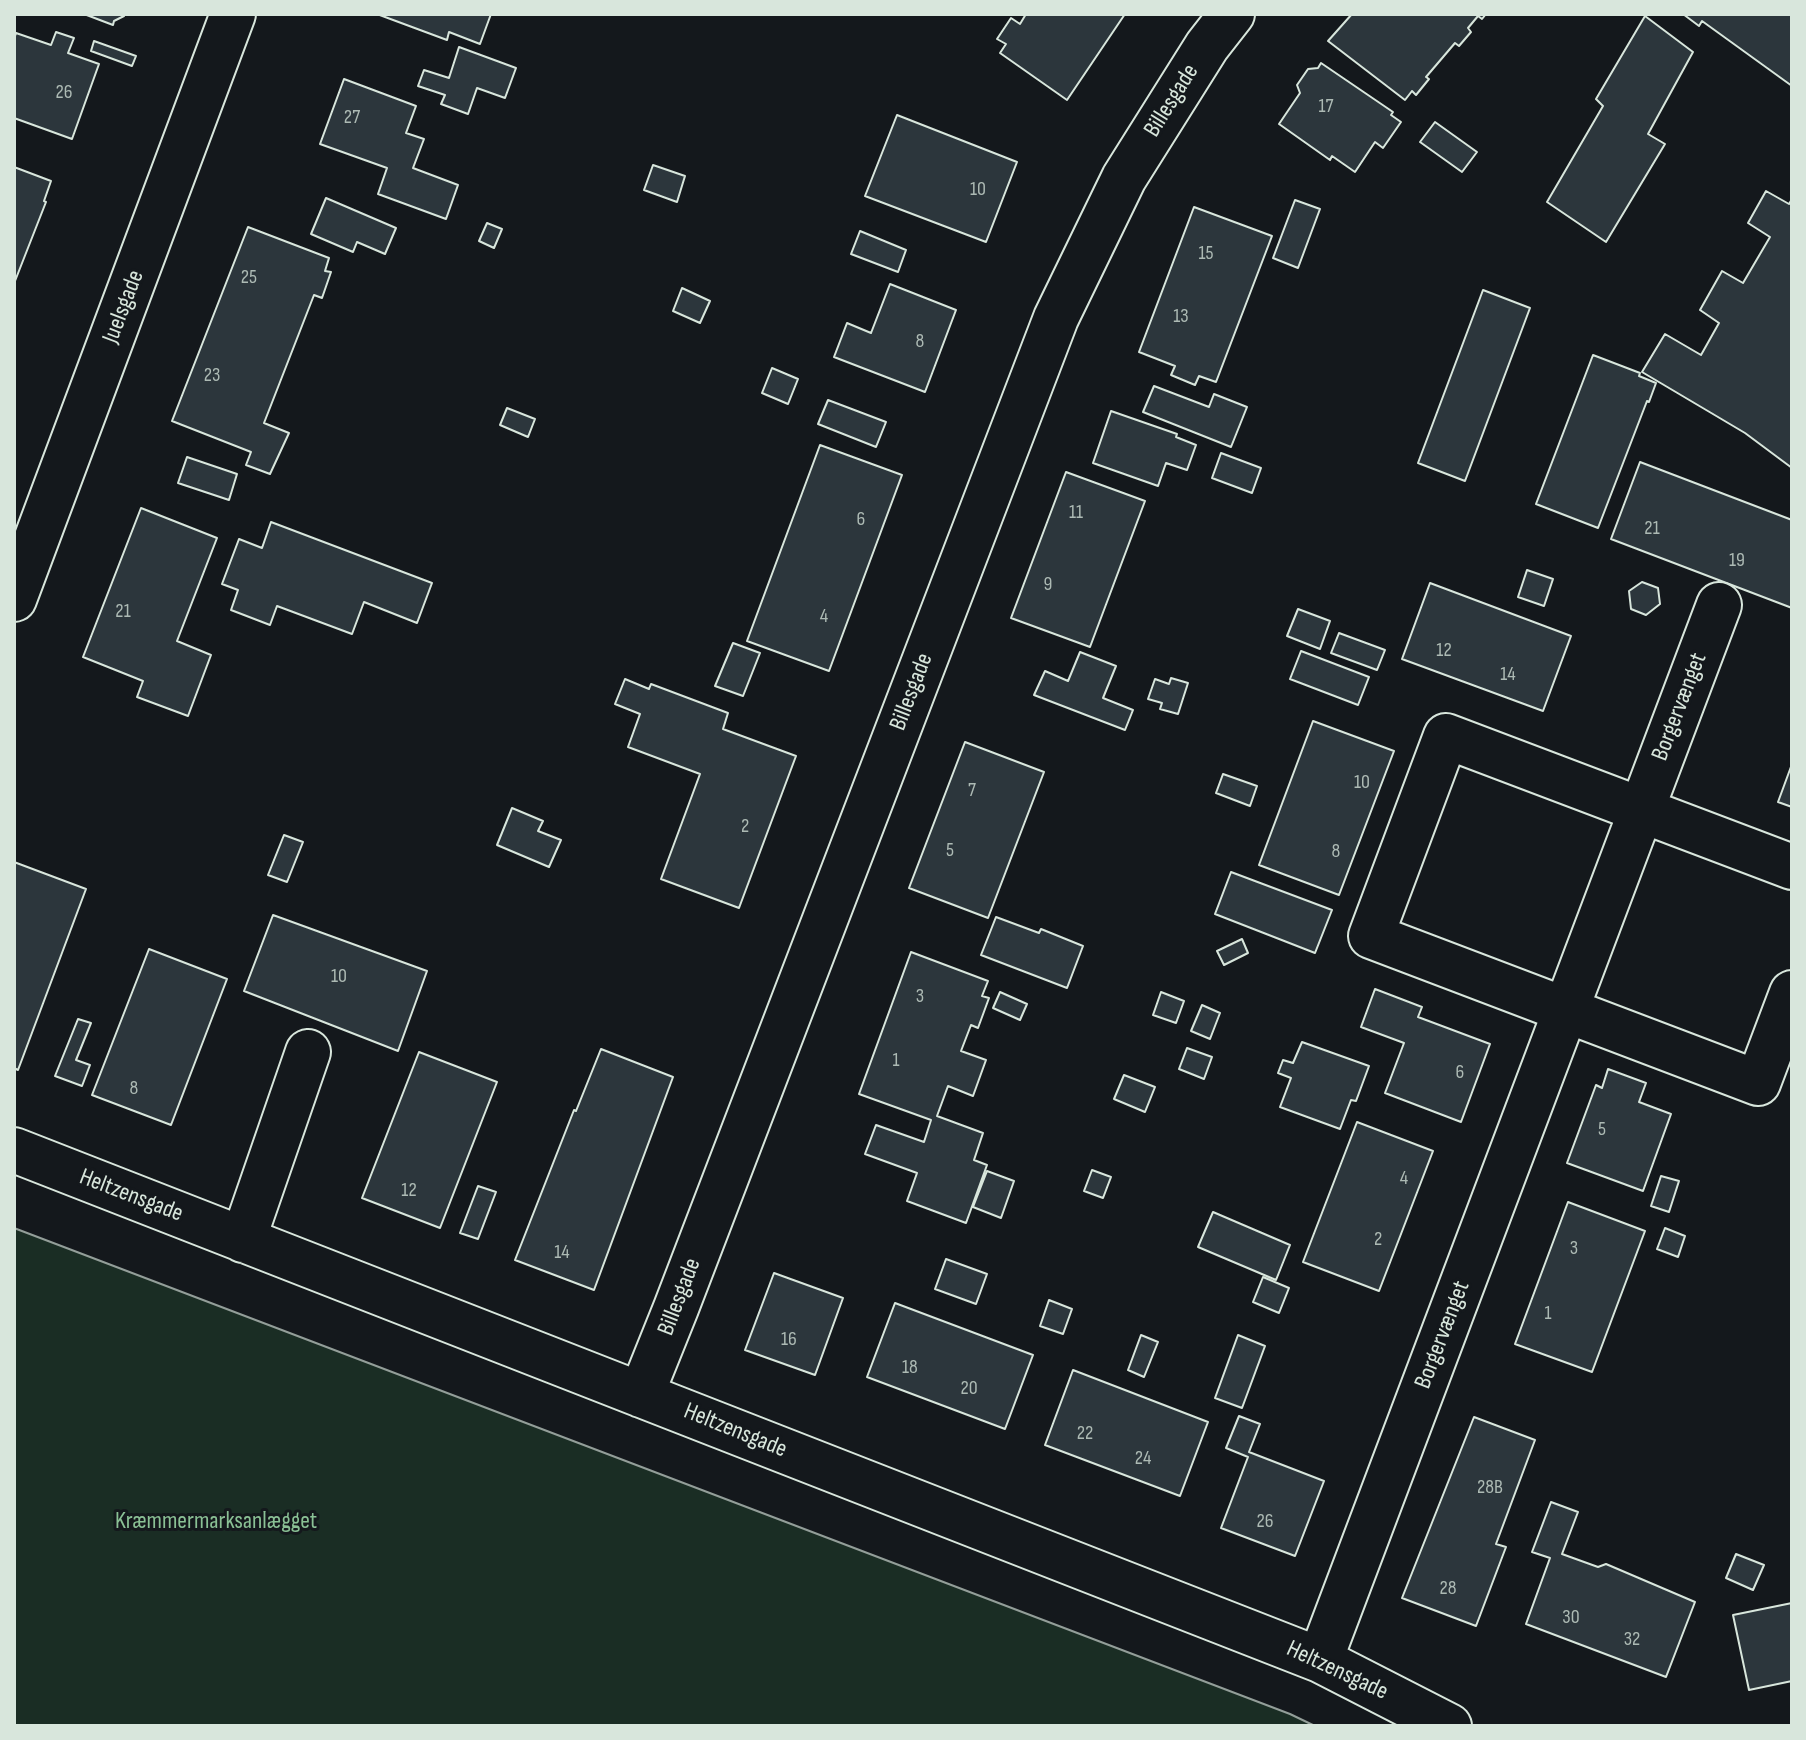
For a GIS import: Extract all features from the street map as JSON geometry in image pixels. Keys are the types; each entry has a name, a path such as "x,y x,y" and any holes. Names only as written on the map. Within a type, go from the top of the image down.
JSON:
{"street":[{"name":"Juelsgade","path":"14,599 233,14"},
{"name":"Billesgade","path":"641,1395 1056,318 1124,178 1207,46 1232,14"},
{"name":"Borgervænget","path":"1320,1660 1719,605"},
{"path":"1792,867 1446,736 1371,936 1758,1083 1792,993"},
{"path":"243,1240 308,1052"},
{"name":"Heltzensgade","path":"14,1150 1320,1660 1449,1726"}],"green space":[{"name":"Kræmmermarksanlægget","path":"14,1228 1290,1714 1315,1726 14,1726"}],"building":[{"path":"84,14 125,14 113,25"},
{"path":"377,14 491,14 480,44 449,32 447,40"},
{"path":"1026,14 1125,14 1067,100 1000,53 1006,44 997,39 1011,18 1020,24"},
{"path":"1352,14 1486,14 1482,19 1478,16 1468,28 1471,32 1459,46 1455,43 1426,77 1429,79 1416,95 1412,91 1405,100 1328,41"},
{"path":"1683,14 1792,14 1792,86 1702,21 1699,26"},
{"path":"1645,16 1693,52 1648,134 1665,144 1606,242 1547,202 1603,106 1596,99"},
{"path":"56,32 74,38 68,53 99,64 72,139 14,118 16,33 51,45"},
{"path":"94,41 136,56 132,66 91,51"},
{"path":"459,47 516,68 505,98 477,88 468,114 441,104 445,95 418,86 424,70 449,78"},
{"path":"1321,63 1393,112 1391,115 1401,122 1383,148 1375,142 1355,172 1332,156 1330,160 1279,124 1300,93 1297,85 1308,69 1318,68"},
{"path":"344,79 416,106 406,133 424,139 413,168 458,185 446,219 378,194 387,168 320,144"},
{"path":"897,115 1017,162 986,242 865,196"},
{"path":"1435,122 1477,152 1462,172 1420,142"},
{"path":"653,165 685,176 677,202 644,190"},
{"path":"14,167 51,181 46,202 15,281"},
{"path":"1766,191 1789,204 1792,199 1792,468 1745,433 1642,372 1665,334 1701,355 1719,323 1700,310 1722,271 1743,283 1770,237 1748,223"},
{"path":"326,198 396,228 385,254 357,242 353,252 311,234"},
{"path":"1295,200 1320,209 1298,268 1273,258"},
{"path":"1194,207 1272,236 1216,382 1199,376 1195,385 1171,375 1175,366 1139,352"},
{"path":"487,223 502,229 494,248 479,241"},
{"path":"248,227 329,258 325,271 331,272 322,298 314,295 264,423 289,433 270,474 246,465 251,452 172,421"},
{"path":"860,231 906,250 898,272 851,254"},
{"path":"890,284 956,310 925,392 834,357 847,323 871,333"},
{"path":"682,288 710,301 700,323 673,311"},
{"path":"1483,290 1530,308 1465,481 1418,463"},
{"path":"1593,355 1640,373 1639,376 1656,383 1598,528 1536,504"},
{"path":"772,368 798,379 788,404 762,393"},
{"path":"1154,386 1209,407 1214,394 1247,407 1231,447 1143,412"},
{"path":"828,400 886,422 876,447 818,424"},
{"path":"507,408 535,419 528,437 500,425"},
{"path":"1111,411 1177,434 1176,437 1196,445 1187,470 1166,463 1158,486 1093,463"},
{"path":"820,445 902,475 829,671 747,641"},
{"path":"1221,453 1261,468 1252,493 1212,478"},
{"path":"187,457 237,474 229,500 178,483"},
{"path":"1640,462 1792,520 1792,608 1611,539"},
{"path":"1066,472 1145,501 1090,647 1011,618"},
{"path":"141,508 217,538 177,641 211,655 188,716 137,697 143,681 83,657"},
{"path":"271,522 432,583 417,623 364,602 352,634 277,606 270,625 231,610 238,590 222,584 239,539 262,548"},
{"path":"1527,570 1553,579 1544,606 1518,597"},
{"path":"1642,582 1658,588 1660,604 1646,615 1631,609 1629,591"},
{"path":"1430,583 1571,636 1543,711 1402,659"},
{"path":"1298,609 1330,621 1320,649 1287,636"},
{"path":"1339,633 1385,650 1377,670 1331,653"},
{"path":"733,643 760,653 743,696 715,686"},
{"path":"1301,651 1369,677 1358,705 1290,679"},
{"path":"1080,652 1116,666 1103,698 1133,710 1125,730 1034,695 1045,671 1068,681"},
{"path":"1171,678 1188,683 1178,714 1160,709 1162,703 1148,699 1155,679 1169,684"},
{"path":"625,679 649,689 651,684 728,713 723,729 796,756 739,908 661,879 700,774 628,747 640,714 615,704"},
{"path":"1313,721 1394,751 1339,895 1259,865"},
{"path":"965,742 1044,772 988,918 909,888"},
{"path":"1792,764 1792,807 1778,802"},
{"path":"1223,774 1257,786 1250,806 1216,793"},
{"path":"512,808 543,821 538,831 561,840 549,867 497,845"},
{"path":"284,835 303,842 287,882 268,875"},
{"path":"14,862 86,889 18,1070 14,1068"},
{"path":"1231,872 1332,910 1315,953 1215,914"},
{"path":"273,915 427,971 398,1051 244,991"},
{"path":"996,917 1039,933 1041,929 1083,946 1067,988 981,955"},
{"path":"1242,939 1248,953 1224,965 1217,951"},
{"path":"149,949 227,979 171,1125 92,1095"},
{"path":"911,952 988,981 982,996 989,998 978,1028 971,1025 961,1051 986,1060 973,1096 948,1086 937,1116 983,1133 974,1160 987,1165 966,1223 907,1201 917,1173 865,1154 876,1125 924,1142 931,1120 859,1094"},
{"path":"1375,989 1422,1007 1418,1017 1490,1044 1461,1122 1385,1093 1404,1043 1361,1027"},
{"path":"1000,992 1027,1004 1020,1020 993,1008"},
{"path":"1161,992 1184,1001 1176,1023 1153,1015"},
{"path":"1202,1005 1220,1013 1210,1039 1191,1031"},
{"path":"78,1019 91,1023 76,1060 90,1065 82,1086 55,1076"},
{"path":"1302,1042 1369,1066 1356,1101 1351,1100 1340,1129 1280,1107 1291,1078 1278,1073 1283,1060 1293,1063"},
{"path":"1187,1048 1212,1057 1204,1079 1179,1069"},
{"path":"601,1049 673,1077 594,1290 515,1260"},
{"path":"419,1052 497,1082 440,1228 362,1198"},
{"path":"1608,1069 1646,1083 1639,1102 1671,1114 1643,1191 1567,1163 1596,1085 1602,1088"},
{"path":"1124,1075 1155,1087 1145,1112 1114,1099"},
{"path":"1357,1122 1433,1151 1379,1291 1303,1262"},
{"path":"1092,1170 1111,1177 1103,1198 1084,1191"},
{"path":"987,1171 1014,1181 1001,1218 973,1207"},
{"path":"1661,1176 1679,1181 1669,1212 1651,1206"},
{"path":"478,1186 496,1192 478,1239 460,1233"},
{"path":"1568,1202 1645,1231 1592,1372 1515,1344"},
{"path":"1213,1212 1290,1245 1276,1280 1198,1247"},
{"path":"1665,1228 1685,1236 1678,1257 1657,1249"},
{"path":"946,1259 987,1274 976,1304 935,1289"},
{"path":"774,1273 843,1298 815,1375 745,1350"},
{"path":"1263,1277 1289,1288 1279,1313 1253,1302"},
{"path":"1049,1300 1072,1309 1063,1334 1040,1326"},
{"path":"895,1303 1033,1355 1005,1429 867,1377"},
{"path":"1141,1335 1158,1342 1144,1377 1128,1370"},
{"path":"1238,1335 1265,1346 1242,1408 1215,1398"},
{"path":"1073,1370 1208,1422 1180,1496 1045,1445"},
{"path":"1239,1416 1260,1424 1249,1452 1324,1481 1295,1556 1221,1528 1248,1457 1226,1448"},
{"path":"1474,1417 1535,1440 1496,1544 1506,1547 1476,1626 1402,1598"},
{"path":"1551,1502 1578,1512 1562,1554 1598,1567 1606,1564 1695,1602 1666,1677 1526,1624 1550,1558 1532,1552"},
{"path":"1736,1554 1764,1565 1753,1590 1726,1578"},
{"path":"1792,1603 1792,1681 1749,1690 1733,1615"}]}
